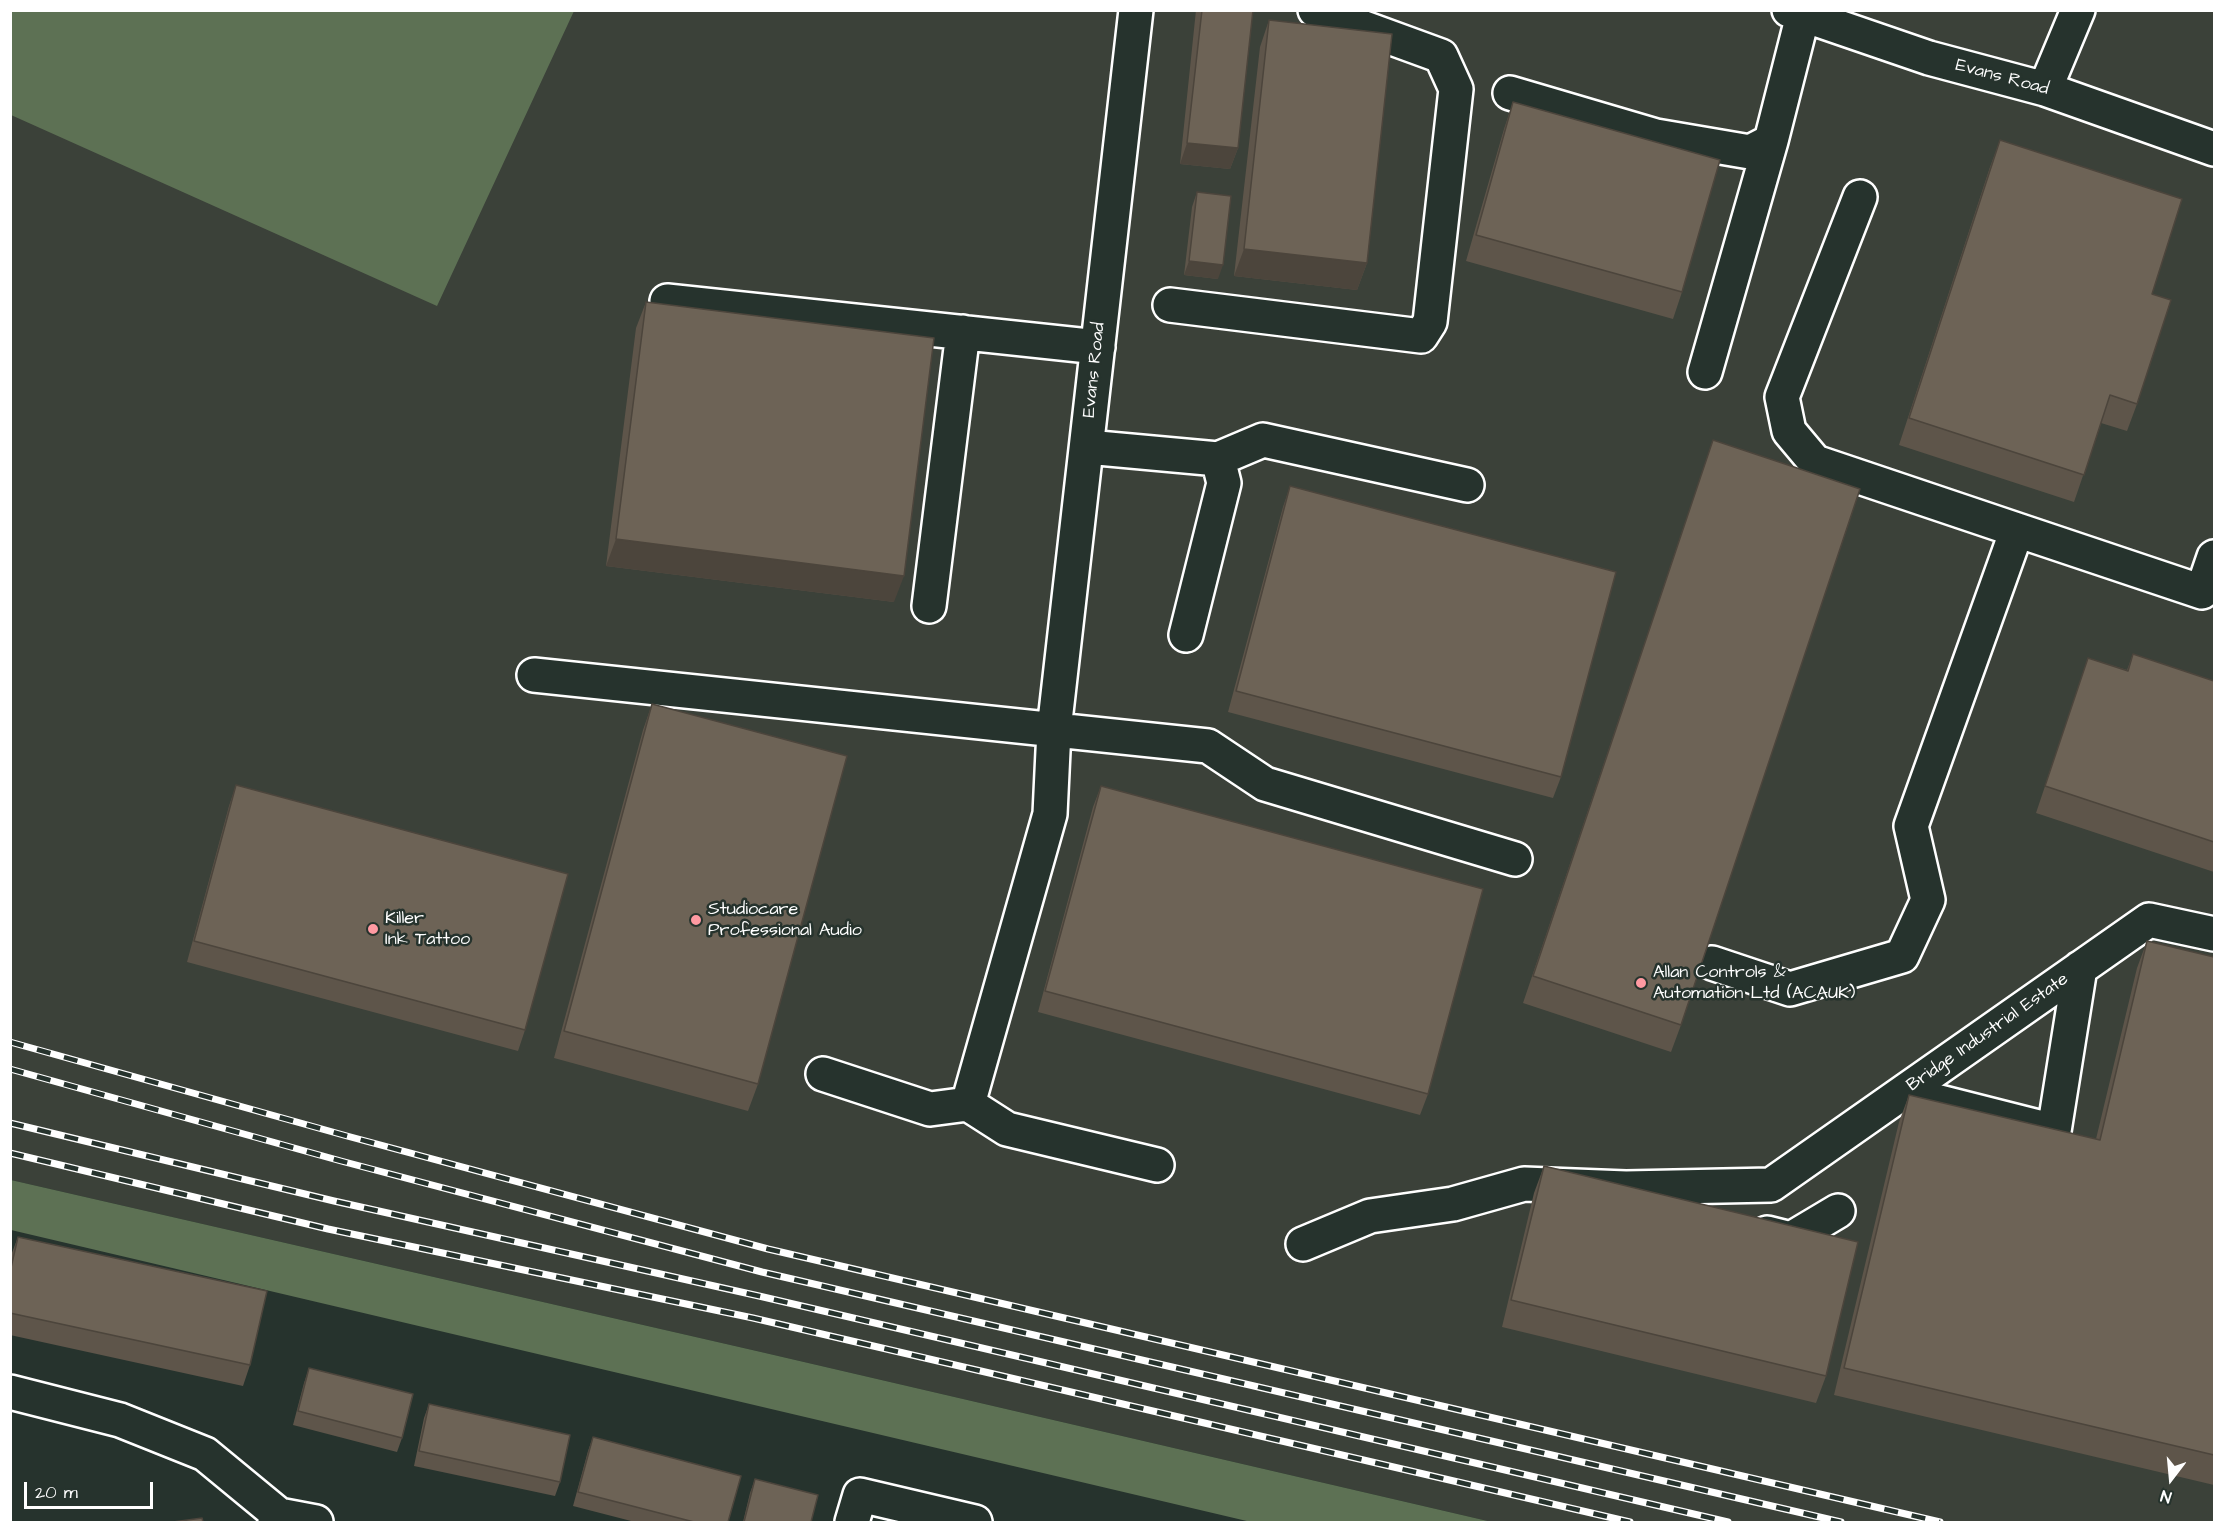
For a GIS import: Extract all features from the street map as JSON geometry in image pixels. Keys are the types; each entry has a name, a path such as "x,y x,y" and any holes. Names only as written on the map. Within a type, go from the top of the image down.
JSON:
{"street":[{"name":"Evans Road","path":"968,1104 1050,814 1054,730 1136,10"},
{"path":"1170,305 1421,336 1430,322 1456,89 1441,56 1384,22 1315,10"},
{"path":"2044,89 2078,10"},
{"name":"Evans Road","path":"1796,13 1929,58 2044,89 2214,148"},
{"path":"1705,372 1771,141 1796,13"},
{"path":"1510,93 1656,136 1750,152 1771,141"},
{"path":"1860,196 1782,397 1789,431 1815,462 2208,594 2214,557"},
{"path":"668,301 1098,347"},
{"path":"929,606 963,332"},
{"path":"1086,447 1218,459 1263,440 1467,485"},
{"path":"1186,635 1224,483 1218,459"},
{"path":"1712,963 1790,989 1902,956 1928,900 1911,826 2017,530"},
{"path":"534,675 1208,746 1265,784 1515,859"},
{"name":"Bridge Industrial Estate","path":"1708,1187 1771,1185 2149,920 2214,934"},
{"path":"1904,1093 2054,1131 2080,968"},
{"path":"823,1074 930,1109 968,1104 1006,1129 1157,1165"},
{"path":"1303,1244 1370,1216 1452,1204 1524,1184 1626,1188 1708,1187 1747,1228 1791,1239 1838,1211"},
{"path":"10,1392 120,1420 206,1454 277,1519 316,1522"},
{"path":"852,1522 860,1495 975,1522"}],"shaded area":[{"path":"11,11 2214,11 2214,1522 1492,1522 11,1180"}],"green space":[{"path":"11,10 574,11 437,306 11,115"},
{"path":"11,1180 1492,1522 1251,1522 11,1230"}],"building":[{"path":"1202,10 1253,10 1238,148 1187,143"},
{"path":"1269,20 1392,34 1367,263 1244,249"},
{"path":"1513,102 1720,160 1682,292 1476,235"},
{"path":"2000,140 2182,199 2152,294 2171,300 2137,404 2110,395 2084,475 1909,418"},
{"path":"1197,192 1231,196 1223,265 1189,261"},
{"path":"646,302 934,338 904,576 616,539"},
{"path":"1713,440 1860,489 1681,1025 1533,976"},
{"path":"1290,486 1616,572 1561,777 1236,691"},
{"path":"2133,654 2214,681 2214,842 2045,786 2088,658 2128,671"},
{"name":"Studiocare Professional Audio","path":"652,704 847,756 758,1084 564,1031"},
{"name":"Killer Ink Tattoo","path":"236,785 568,874 525,1030 194,941"},
{"path":"1101,786 1483,889 1428,1094 1045,991"},
{"path":"2147,941 2214,957 2214,1455 1844,1368 1909,1095 2100,1140"},
{"path":"1544,1166 1858,1242 1826,1376 1511,1300"},
{"path":"18,1237 267,1291 250,1365 10,1313 10,1272"},
{"path":"309,1368 413,1394 402,1438 298,1411"},
{"path":"429,1404 570,1435 560,1482 419,1451"},
{"path":"593,1437 741,1476 728,1522 694,1522 578,1492"},
{"path":"755,1479 818,1495 811,1522 744,1522"},
{"path":"202,1518 203,1522 173,1522"}],"railway":[{"path":"10,1042 347,1136 768,1249 1940,1522"},
{"path":"10,1069 341,1161 762,1272 1841,1522"},
{"path":"10,1123 334,1201 759,1296 1728,1522"},
{"path":"10,1153 328,1229 753,1318 1630,1522"}],"place":[{"name":"Studiocare Professional Audio","path":"696,920"},
{"name":"Killer Ink Tattoo","path":"373,929"},
{"name":"Allan Controls & Automation Ltd (ACAUK)","path":"1641,983"}]}
